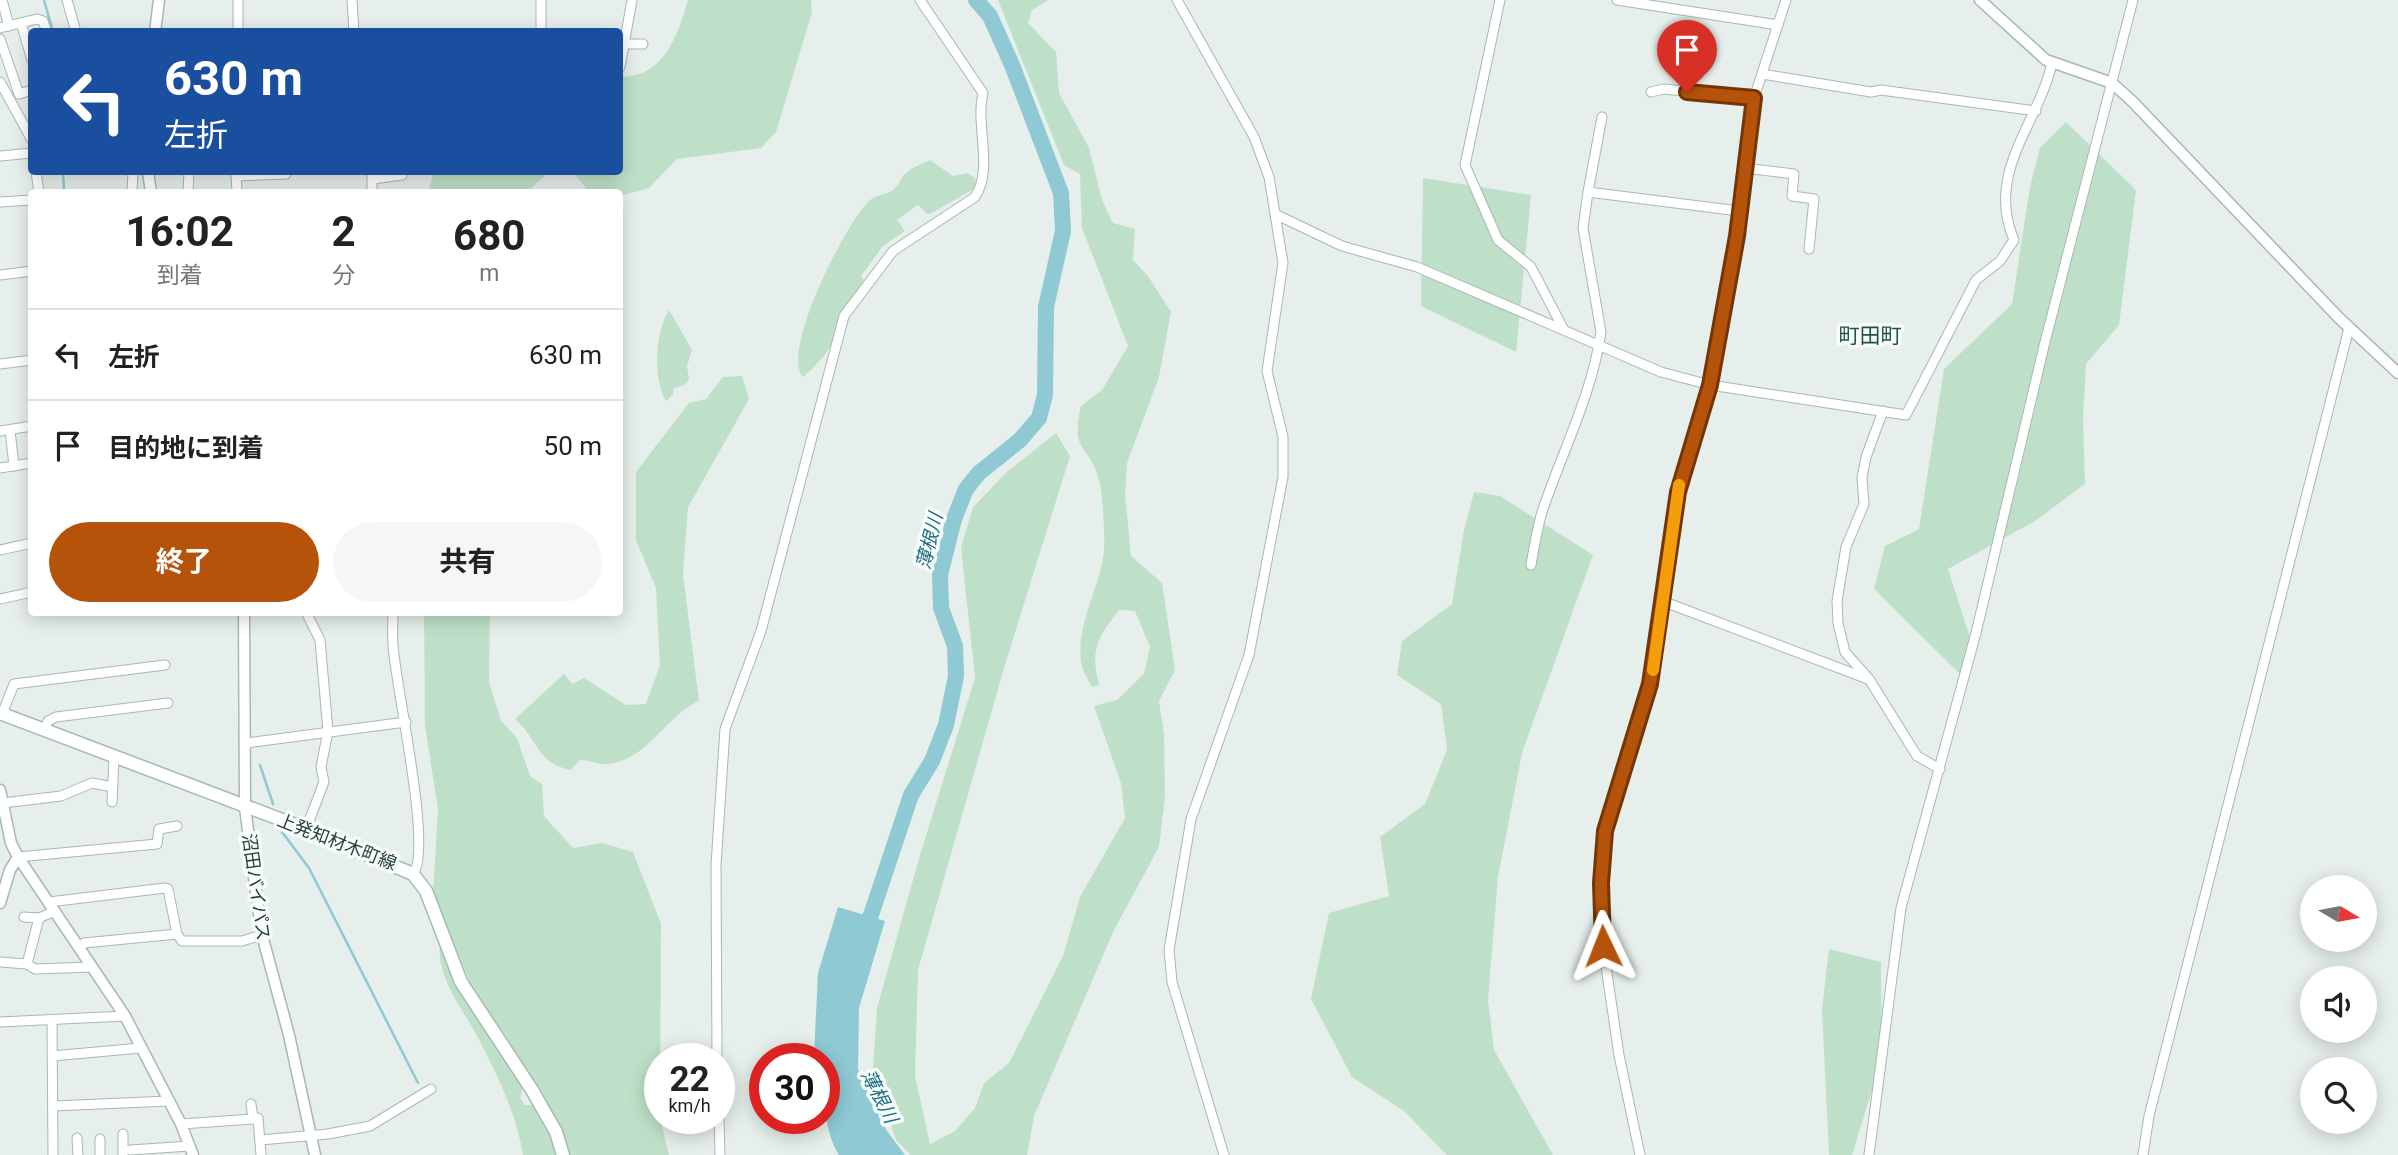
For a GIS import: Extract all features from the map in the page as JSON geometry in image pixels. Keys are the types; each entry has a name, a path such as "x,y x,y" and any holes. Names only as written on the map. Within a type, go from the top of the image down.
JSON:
{"main road":[{"name":"上発知材木町線","path":"1,713 306,829 413,874 426,891 461,982 532,1090 556,1132 563,1155"}],"street":[{"path":"2,0 5,27 40,19 45,28"},
{"path":"67,0 75,28"},
{"path":"156,28 159,0"},
{"path":"238,0 238,28"},
{"path":"352,0 354,28"},
{"path":"541,0 541,28"},
{"path":"623,50 632,0"},
{"path":"717,1043 716,865 725,729 761,631 844,316 893,251 975,197 981,187 983,157 979,110 983,93 920,0"},
{"path":"1177,0 1254,137 1269,177 1277,215 1282,274 1267,371 1283,437 1283,477 1249,655 1191,819 1169,950 1172,982 1224,1155"},
{"path":"1500,0 1465,164 1498,240 1531,267 1564,330"},
{"path":"1617,0 1777,25"},
{"path":"1640,1155 1619,1055 1603,946 1601,883 1605,831 1648,692 1678,492 1710,385 1739,211 1754,98 1786,0"},
{"path":"1980,0 2034,52 2052,63 2112,83 2349,328 2398,373"},
{"path":"1869,1155 1901,908 1941,769 2012,489 2044,346 2133,0"},
{"path":"21,23 28,47"},
{"path":"0,40 19,94 28,91"},
{"path":"624,44 643,44"},
{"path":"1277,215 1342,246 1417,267 1661,372 1710,385 1906,415 1976,280 2000,261 2014,240 2005,211 2011,165 2026,122 2036,111 2052,63"},
{"path":"1762,74 1871,92 1881,90 2036,111"},
{"path":"0,82 28,133"},
{"path":"1651,92 1664,89 1754,98"},
{"path":"1531,565 1542,514 1580,414 1599,346 1601,332 1596,295 1583,228 1602,117"},
{"path":"0,156 28,153"},
{"path":"1744,168 1794,174 1793,196 1814,199 1809,249"},
{"path":"372,175 402,175"},
{"path":"1588,192 1739,211"},
{"path":"0,202 28,200"},
{"path":"0,275 28,272"},
{"path":"2143,1155 2152,1104 2349,328"},
{"path":"0,364 28,360"},
{"path":"1882,411 1866,457 1862,478 1864,504 1846,547 1837,601 1845,652 1869,679 1917,756 1941,769"},
{"path":"14,466 5,431 28,427"},
{"path":"0,468 28,464"},
{"path":"0,550 28,545"},
{"path":"0,599 28,593"},
{"path":"1662,601 1869,679"},
{"name":"沼田バイパス","path":"244,616 245,807 262,935 289,1035 315,1155"},
{"path":"306,829 324,782 321,767 328,731 320,640 308,616"},
{"path":"393,616 393,647 406,722 419,855 419,864 413,874"},
{"path":"1,713 14,684 164,664"},
{"path":"44,730 48,721 56,717 168,703"},
{"path":"246,743 406,722"},
{"path":"112,802 114,757"},
{"path":"3,803 61,796 92,783 113,787"},
{"path":"0,790 11,843 18,857 125,1016 170,1101 191,1150 127,1152 123,1134"},
{"path":"18,857 157,844 159,829 177,826"},
{"path":"0,904 10,870 18,857"},
{"path":"27,964 39,918 52,907 166,888 177,934 186,942 242,941 262,935"},
{"path":"24,917 39,918"},
{"path":"79,948 84,943 177,934"},
{"path":"0,962 27,964 35,970 92,967"},
{"path":"0,1022 125,1016"},
{"path":"52,1020 53,1155"},
{"path":"52,1056 141,1048"},
{"path":"260,1140 370,1126 431,1089"},
{"path":"53,1106 170,1101"},
{"path":"251,1104 253,1119"},
{"path":"181,1124 258,1118 261,1155"},
{"path":"719,1134 720,1155"},
{"path":"77,1138 78,1155"},
{"path":"100,1139 100,1155"}],"green space":[{"path":"688,0 811,0 812,12 776,132 761,148 677,159 649,188 623,195 623,189 587,189 575,175 623,175 623,77 648,70 658,62 679,28"},
{"path":"998,0 1049,0 1032,10 1028,23 1056,52 1059,93 1089,148 1102,200 1113,223 1135,229 1133,260 1148,276 1171,312 1159,377 1127,463 1125,494 1131,556 1162,583 1175,670 1159,701 1164,734 1165,797 1159,847 1114,930 1034,1116 1027,1155 911,1155 896,1140 873,1068 877,1008 920,855 975,678 961,548 973,507 1007,472 1056,433 1070,456 1004,668 918,970 915,1076 930,1144 955,1131 975,1108 984,1083 1009,1063 1063,956 1080,897 1125,818 1121,783 1094,706 1117,700 1144,674 1150,647 1135,611 1119,610 1097,644 1095,662 1099,685 1092,687 1082,665 1080,648 1085,620 1102,565 1103,505 1095,468 1079,441 1078,422 1081,406 1102,390 1128,346 1082,228 1080,174 1064,165"},
{"path":"2066,122 2136,190 2119,325 2086,364 2083,417 2085,484 2035,521 1948,569 1975,653 1959,673 1874,589 1885,546 1919,529 1944,369 2012,304 2030,187 2040,148"},
{"path":"930,160 953,176 967,173 975,178 977,187 932,213 927,214 918,205 897,220 905,231 883,246 861,276 866,283 839,333 823,357 803,377 798,363 800,342 819,288 846,234 869,201 893,190 908,171"},
{"path":"433,175 546,175 530,189 429,189"},
{"path":"1423,178 1531,195 1516,352 1421,306"},
{"path":"669,310 692,350 687,366 689,379 686,384 673,389 673,395 666,401 659,380 657,355 661,330"},
{"path":"742,376 749,399 688,507 683,574 699,701 676,716 646,746 622,761 605,764 580,760 571,770 560,767 544,756 515,719 564,674 572,684 584,678 626,705 646,704 660,665 656,588 636,540 636,472 689,403 706,399 723,377"},
{"path":"1474,492 1500,496 1593,555 1522,753 1498,877 1488,1000 1494,1050 1553,1155 1447,1155 1404,1111 1352,1077 1311,999 1329,913 1389,896 1380,837 1425,804 1447,750 1441,704 1397,675 1402,641 1452,604 1464,530"},
{"path":"424,616 490,616 489,682 501,721 517,738 530,776 542,784 544,816 573,848 602,843 633,852 661,924 660,1043 644,1043 644,1134 664,1134 669,1155 569,1155 567,1142 554,1115 471,985 433,893 438,810 425,725"},
{"path":"440,943 523,1087 520,1098 525,1105 536,1105 546,1122 557,1155 523,1155 516,1125 499,1080 446,980"},
{"path":"1829,949 1881,962 1882,1057 1852,1155 1829,1155 1822,1009"}],"water":[{"path":"838,907 885,921 859,1008 858,1069 887,1131 905,1155 839,1155 833,1144 829,1134 840,1134 840,1043 815,1043 818,973"}],"waterway":[{"path":"44,0 52,28"},
{"name":"薄根川","path":"864,936 911,795 932,761 946,725 956,676 955,646 941,608 940,575 954,519 966,489 979,473 1020,440 1039,418 1045,395 1046,307 1063,231 1061,193 1012,65 990,16 976,0"},
{"path":"63,175 64,189"},
{"path":"260,765 273,804"},
{"path":"279,828 309,868 418,1083"}],"slow traffic":[{"path":"1653,670 1679,485"}],"district":[{"name":"町田町","path":"1870,336"}],"route":[{"path":"1603,946 1601,883 1605,831 1650,684 1678,492 1710,385 1737,236 1754,98 1687,92"}]}
